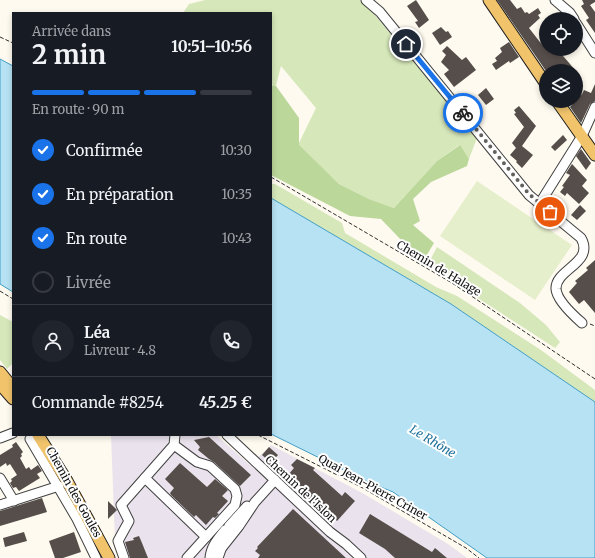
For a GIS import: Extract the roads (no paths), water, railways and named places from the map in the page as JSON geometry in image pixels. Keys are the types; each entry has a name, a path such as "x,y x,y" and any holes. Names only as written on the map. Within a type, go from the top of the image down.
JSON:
{"main road":[{"path":"489,0 539,74"},
{"path":"562,108 595,155"},
{"path":"0,372 12,387"},
{"path":"0,384 12,398"},
{"path":"47,436 87,500 104,537 110,558"},
{"path":"34,437 68,481 110,558"}],"street":[{"path":"366,0 380,12 529,194 584,243 583,255 580,260 559,279 556,289 560,300 582,324"},
{"path":"555,0 569,12"},
{"path":"583,34 595,53"},
{"path":"540,203 582,136 595,107"},
{"path":"0,438 12,433"},
{"path":"124,558 118,541 128,521 121,505 174,445 175,436"},
{"name":"Chemin de l'Islon","path":"228,436 330,532 361,558"},
{"name":"Chemin des Goules","path":"34,437 96,558"},
{"path":"174,445 197,462 210,466 235,489 237,496 236,505 187,558"},
{"path":"0,478 14,501"},
{"path":"145,478 206,537"},
{"path":"219,554 255,502 275,480"},
{"path":"0,505 58,486"},
{"path":"210,558 214,543 251,502 255,502"},
{"path":"219,554 229,526"}],"water":[{"path":"0,59 12,65 12,291 0,284"},
{"name":"Le Rhône","path":"272,199 451,304 595,402 595,558 487,558 393,492 366,481 272,434"}]}
